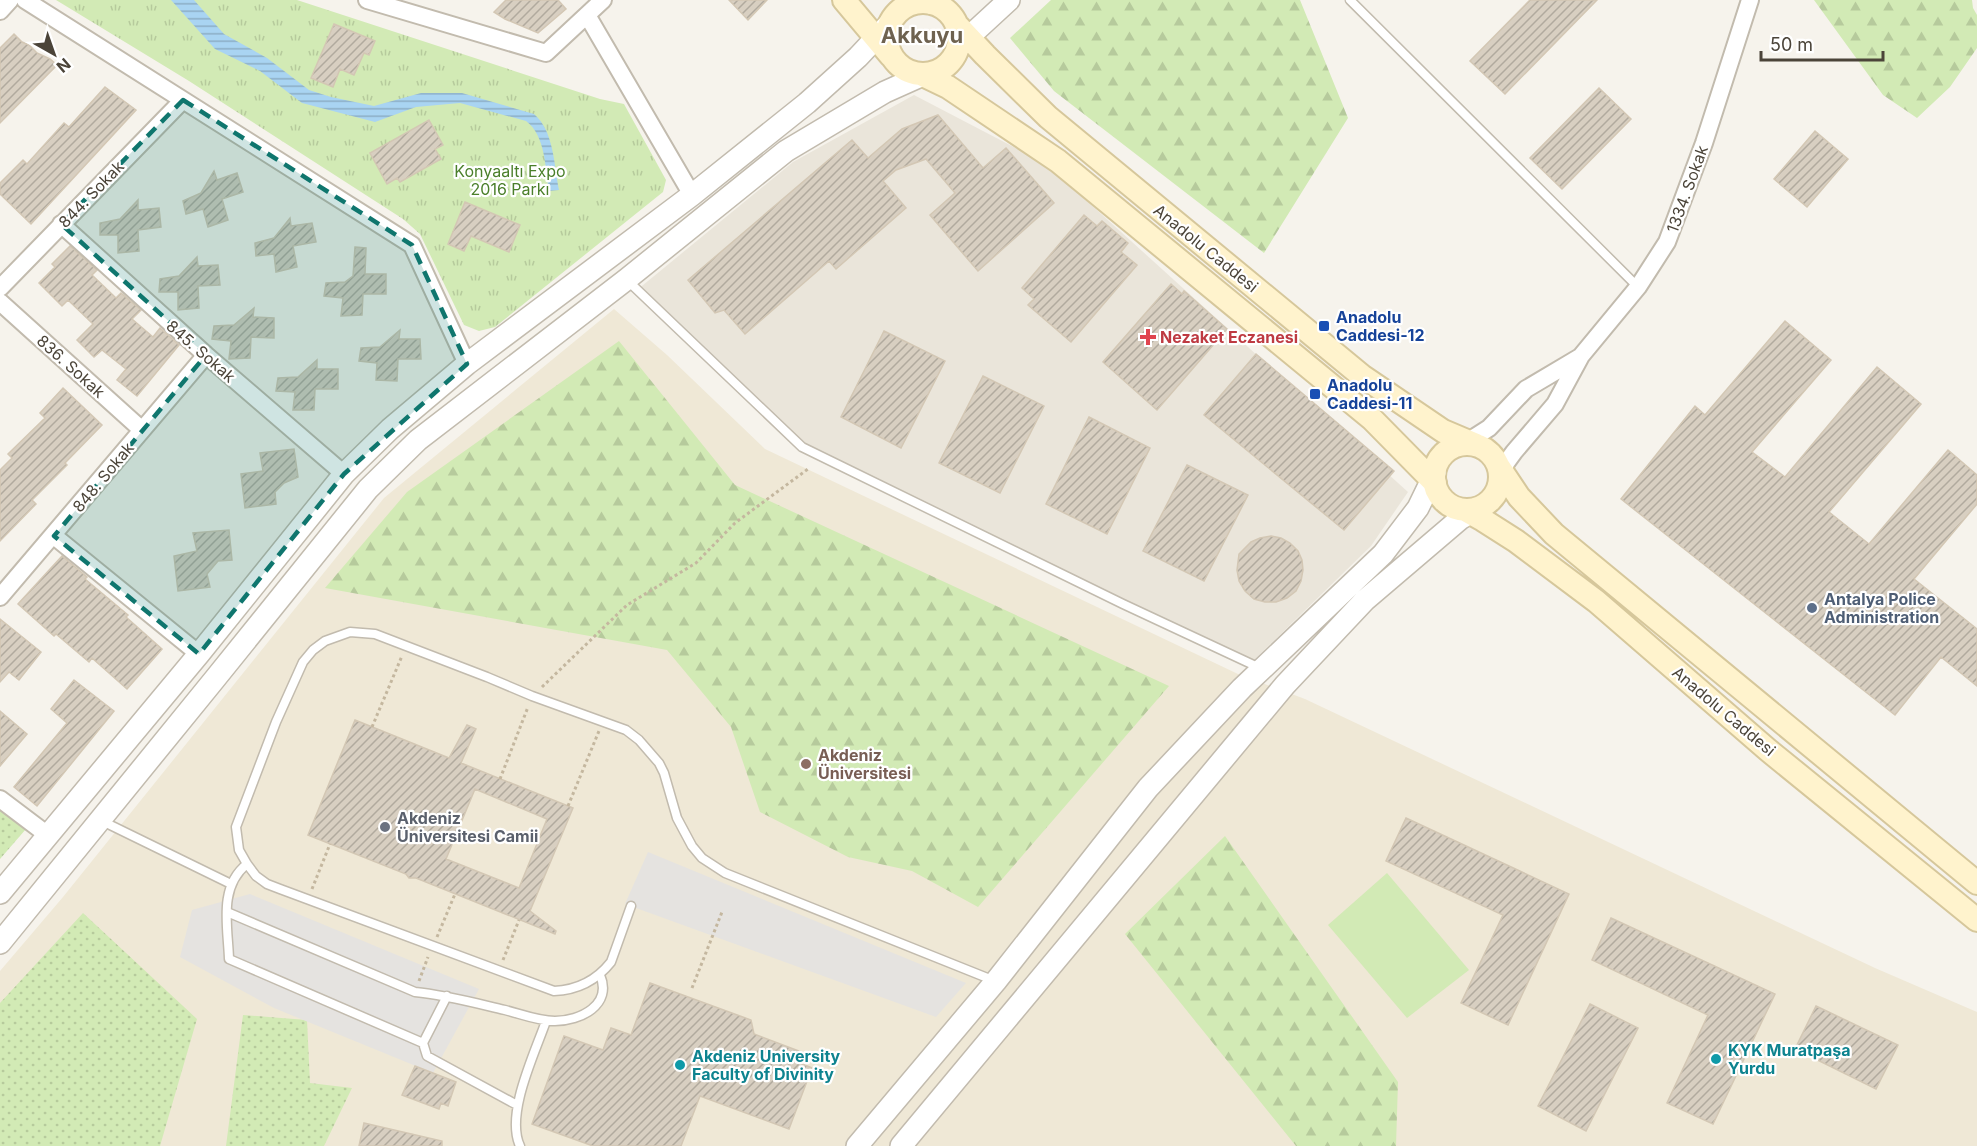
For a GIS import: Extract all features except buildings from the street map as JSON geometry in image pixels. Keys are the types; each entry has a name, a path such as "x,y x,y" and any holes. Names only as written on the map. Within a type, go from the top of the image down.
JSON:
{"main road":[{"path":"844,0 883,30 892,58 906,70 923,75 935,73 945,67 953,58 961,36 950,14 929,1 907,6 897,13 883,30"},
{"name":"Anadolu Caddesi","path":"961,36 1048,117 1362,376 1443,431 1470,444"},
{"name":"Anadolu Caddesi","path":"923,75 948,87 1058,161 1372,419 1434,479"},
{"path":"1470,444 1485,450 1494,457 1501,472 1499,488 1493,498 1485,505 1470,511 1454,508 1445,502 1438,494 1434,479 1438,462 1445,454 1454,447 1470,444"},
{"name":"Anadolu Caddesi","path":"1501,472 1519,497 1554,534 1977,883"},
{"name":"Anadolu Caddesi","path":"1470,511 1516,541 1596,602 1768,750 1977,920"}],"street":[{"path":"0,11 10,0"},
{"path":"25,0 412,245 466,364"},
{"path":"367,0 546,53 603,0"},
{"path":"961,36 1008,0"},
{"name":"1334. Sokak","path":"1501,472 1514,452 1555,404 1581,356 1638,287 1667,242 1704,143 1750,0"},
{"path":"587,15 692,195"},
{"path":"0,893 200,654 344,474 390,429 466,364 692,195 807,103 883,30"},
{"path":"0,943 368,489 418,440 627,279 786,151 885,92 923,75"},
{"name":"844. Sokak","path":"0,288 183,99"},
{"name":"845. Sokak","path":"61,224 206,356 344,474"},
{"name":"836. Sokak","path":"0,302 142,430"},
{"name":"848. Sokak","path":"0,597 206,356"},
{"name":"1334. Sokak","path":"1470,444 1489,428 1526,389 1581,356"},
{"path":"857,1146 996,981 1148,788 1242,688 1383,554 1418,508 1434,479"},
{"path":"901,1146 1285,685 1365,600 1470,511"},
{"path":"54,536 200,654"},
{"path":"0,799 49,836"}],"lane":[{"path":"1350,0 1638,287"},
{"path":"627,279 802,447 1123,604 1263,669"},
{"path":"631,906 611,962 600,975 574,989 554,991 308,900 267,884 256,876 239,850 236,827 276,722 303,662 325,641 350,632 375,634 532,696 626,730 651,751 664,773 683,833 692,846 713,866 725,873 996,981"},
{"path":"101,820 231,884"},
{"path":"247,864 234,876 228,892 230,959 423,1043"},
{"path":"227,912 415,992 447,996 546,1021 572,1018 596,1006 603,988 600,975"},
{"path":"447,996 423,1043 427,1056 517,1105"},
{"path":"520,1146 515,1130 517,1105 546,1021"}],"path":[{"path":"500,779 532,696 627,605 696,563 735,523 808,469"},
{"path":"372,727 406,646"},
{"path":"568,806 603,722"},
{"path":"308,900 330,844"},
{"path":"692,988 722,912"},
{"path":"499,970 519,920"}],"highlighted area":[{"path":"183,100 412,245 467,364 344,474 199,654 54,536 206,355 61,224"}],"shaded area":[{"path":"914,95 1046,164 1408,492 1371,546 1250,664 802,447 637,290 793,162"},
{"name":"Akdeniz Üniversitesi","path":"614,309 667,355 765,449 1238,674 1305,699 1875,968 1977,1012 1977,1146 0,1146 0,971 63,897 384,498"},
{"path":"648,852 966,983 936,1017 625,904"},
{"path":"250,894 479,989 433,1073 274,1008 180,957 192,910"}],"green space":[{"name":"Konyaaltı Expo 2016 Parkı","path":"56,0 297,0 600,99 624,104 666,180 663,192 495,327 479,331 464,325 420,234 403,219 189,81"},
{"path":"1051,0 1300,0 1348,118 1264,253 1054,91 1010,38"},
{"path":"1814,0 1972,0 1977,15 1977,48 1950,87 1917,118 1883,95"},
{"path":"619,341 735,485 1169,686 978,907 912,871 848,857 760,812 731,727 667,650 325,588 407,492"},
{"path":"0,809 26,829 0,859"},
{"path":"1225,836 1398,1082 1396,1146 1296,1146 1125,934"},
{"path":"1387,873 1469,970 1407,1018 1328,925"},
{"path":"83,913 197,1019 160,1146 0,1146 0,1003"},
{"path":"243,1015 307,1020 310,1083 352,1088 324,1146 226,1146"}],"water":[{"path":"171,0 194,0 224,34 267,58 309,90 331,97 374,106 421,93 462,93 534,114 541,121 549,139 559,190 549,191 541,144 533,127 526,121 460,103 416,107 375,122 302,103 260,71 215,49"}],"place":[{"name":"Anadolu Caddesi-12","path":"1324,326"},
{"name":"Nezaket Eczanesi","path":"1148,337"},
{"name":"Anadolu Caddesi-11","path":"1315,394"},
{"name":"Antalya Police Administration","path":"1812,608"},
{"name":"Akdeniz Üniversitesi","path":"806,764"},
{"name":"Akdeniz Üniversitesi Camii","path":"385,827"},
{"name":"KYK Muratpaşa Yurdu","path":"1716,1059"},
{"name":"Akdeniz University Faculty of Divinity","path":"680,1065"}],"district":[{"name":"Akkuyu","path":"922,35"}]}
